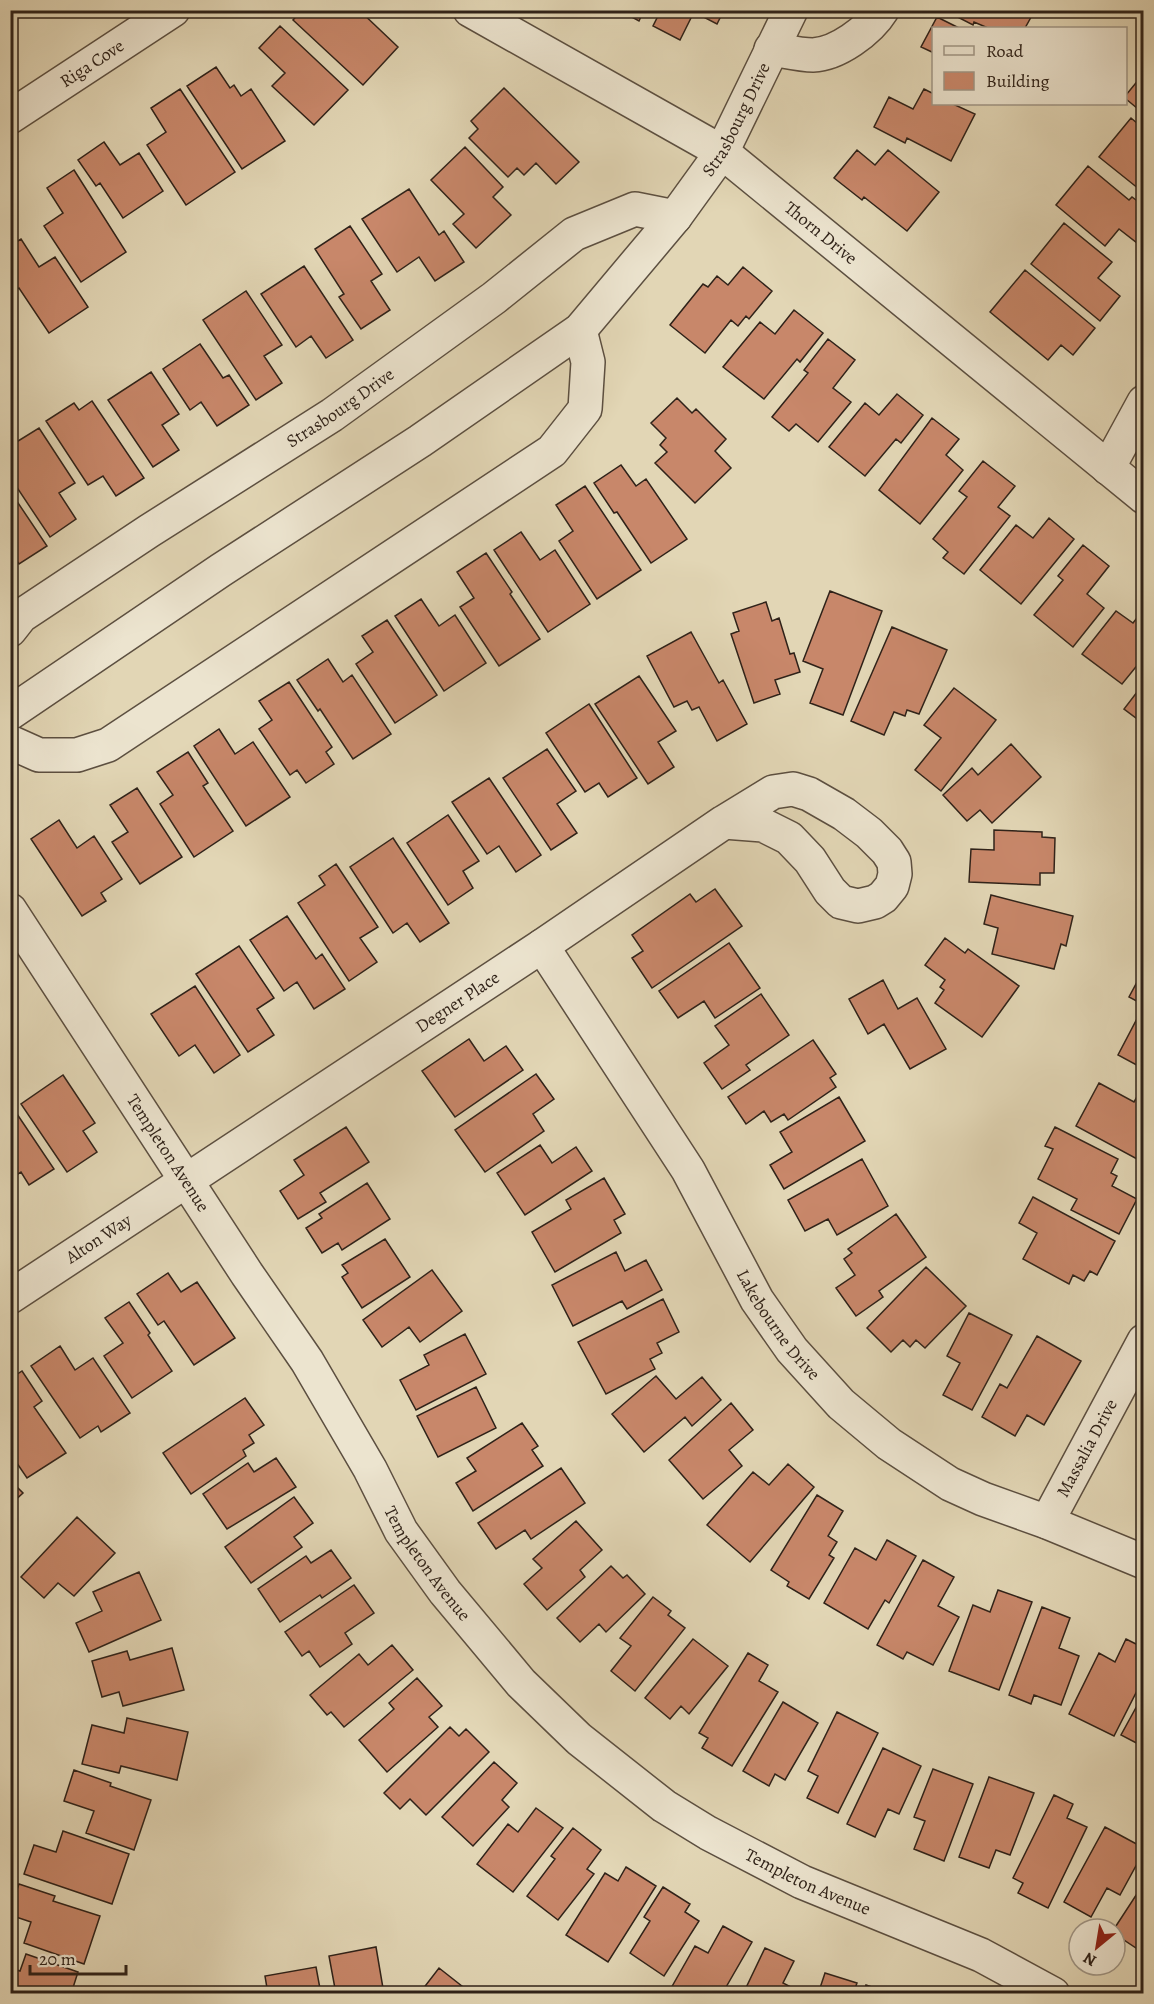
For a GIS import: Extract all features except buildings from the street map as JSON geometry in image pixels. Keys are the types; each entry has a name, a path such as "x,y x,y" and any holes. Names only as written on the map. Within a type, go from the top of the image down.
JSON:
{"street":[{"name":"Riga Cove","path":"10,117 173,10"},
{"name":"Thorn Drive","path":"470,10 722,152 1143,496"},
{"name":"Strasbourg Drive","path":"10,713 221,570 420,441 580,330 675,218 722,152 791,10"},
{"name":"Strasbourg Drive","path":"771,49 814,55 845,45 876,20 882,10"},
{"name":"Strasbourg Drive","path":"10,630 21,616 149,531 332,415 494,298 574,234 635,209 675,218"},
{"path":"10,742 39,755 77,755 108,745 552,451 585,409 588,362 580,330"},
{"path":"1108,468 1143,402"},
{"name":"Degner Place","path":"187,1180 542,946 724,822 773,792 793,789 809,794 844,814 869,833 887,851 894,862 895,874 892,886 883,897 875,902 858,906 840,902 810,860 789,838 763,825 724,822"},
{"name":"Templeton Avenue","path":"10,910 247,1274 307,1361 408,1540 445,1592 521,1683 579,1739 664,1806 708,1833 802,1882 981,1955 1053,1994"},
{"name":"Lakebourne Drive","path":"542,946 688,1170 757,1300 792,1350 841,1404 912,1461 950,1484 1143,1562"},
{"name":"Alton Way","path":"10,1297 187,1180"},
{"name":"Massalia Drive","path":"1047,1522 1143,1341"}]}
